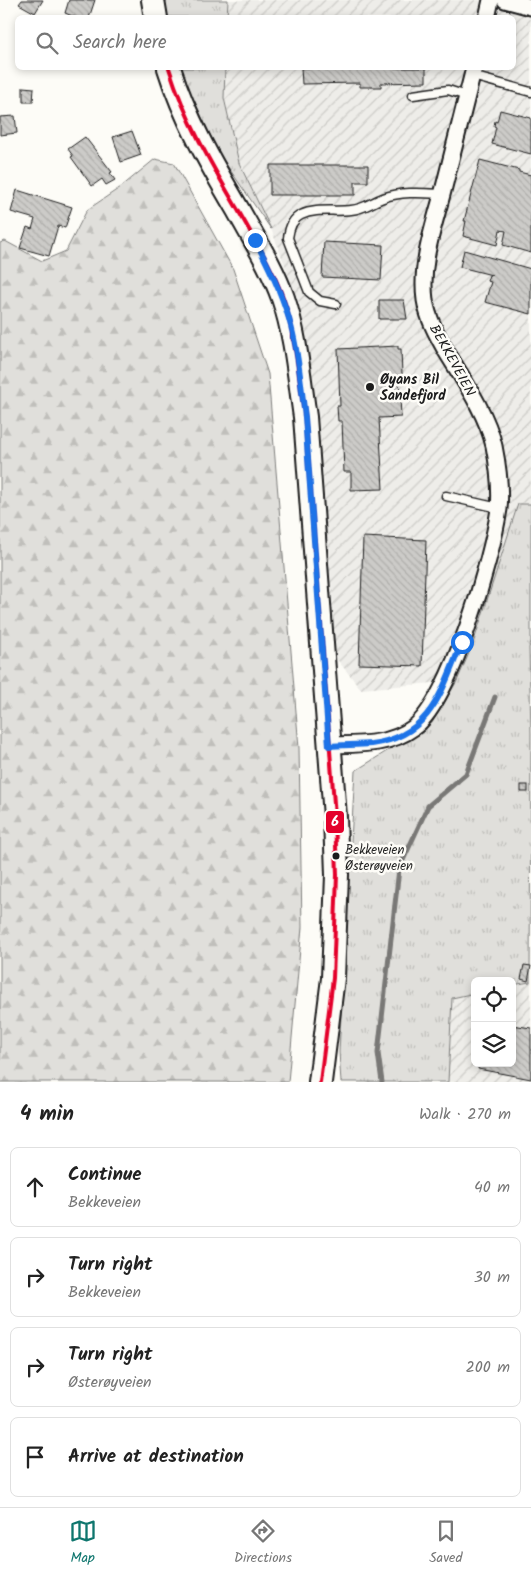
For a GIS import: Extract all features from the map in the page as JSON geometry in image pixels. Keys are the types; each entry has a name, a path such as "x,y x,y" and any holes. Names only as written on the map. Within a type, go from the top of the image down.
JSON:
{"main road":[{"path":"153,0 156,15"},
{"path":"170,70 196,136 271,270 283,298 292,328 305,417 337,874 333,978 320,1082"}],"street":[{"path":"488,15 491,0"},
{"path":"504,0 531,7"},
{"name":"BEKKEVEIEN","path":"329,746 372,744 393,739 412,729 426,718 439,695 462,642 488,558 499,508 499,473 494,444 478,405 433,329 425,300 425,258 473,72"}],"lane":[{"path":"473,72 531,92"},
{"path":"414,96 448,90 467,96"},
{"path":"336,304 320,300 308,292 288,238 293,222 299,216 316,211 352,210 366,207 384,197 413,193 442,194"},
{"path":"446,496 499,508"}],"shaded area":[{"path":"228,0 531,0 531,504 518,505 473,644 457,681 361,689 335,657 310,385 299,302 271,229 239,163 224,98 225,70 516,70 516,15 227,15"},
{"path":"531,641 531,733 529,648"},
{"path":"531,973 531,1082 448,1082 451,998 471,994 471,1067 516,1067 516,984 530,982"}],"green space":[{"path":"164,0 228,0 227,15 167,15"},
{"path":"180,70 225,70 224,98 239,163 271,229 219,154"},
{"path":"155,159 174,163 233,269 268,374 299,748 302,927 288,1082 0,1082 0,243 5,241 42,261 66,251 87,210 121,187"},
{"path":"518,504 531,504 531,641 529,648 531,733 530,982 516,984 516,977 471,977 471,994 452,998 448,1082 341,1082 339,1052 355,771 432,723 457,681 473,644"}],"building":[{"path":"22,0 43,0 35,13 19,4"},
{"path":"69,0 95,0 90,15 70,15 65,13"},
{"path":"301,70 426,70 426,82 381,83 381,87 360,87 360,83 302,84"},
{"path":"23,87 34,88 33,102 23,102"},
{"path":"500,110 531,118 531,154 492,144 496,127 494,126 495,121 497,122"},
{"path":"15,116 17,133 0,135 0,117"},
{"path":"132,131 141,155 121,162 113,137"},
{"path":"85,137 112,172 110,173 115,180 106,185 102,179 92,186 71,157 73,156 68,149"},
{"path":"480,160 531,175 531,253 503,245 506,231 500,230 497,245 463,236 466,221 464,221"},
{"path":"270,165 368,165 368,182 355,182 355,195 270,195"},
{"path":"17,190 72,207 65,228 58,226 49,256 20,248 27,227 32,229 35,219 11,212"},
{"path":"324,242 383,245 381,280 322,277"},
{"path":"464,250 531,269 531,314 485,302 491,282 487,281 489,275 492,275 460,267"},
{"path":"379,300 404,300 407,319 379,319"},
{"path":"398,346 398,349 401,349 402,374 399,375 401,417 379,418 383,489 351,490 351,472 344,472 342,421 338,421 337,406 340,406 338,349"},
{"path":"363,537 426,540 422,666 359,664"},
{"path":"521,785 528,785 528,792 521,792"},
{"path":"524,965 531,966 528,981 521,979"},
{"path":"516,1026 531,1028 531,1079 478,1069 478,1067 516,1067"}],"waterway":[{"path":"382,1082 378,1053 399,869 428,806 466,774 495,697"}],"transit line":[{"name":"6","path":"170,70 175,87 199,141 274,275 287,312 297,357 305,417 335,817 337,875 333,978 320,1082"}],"place":[{"name":"Øyans Bil Sandefjord","path":"370,387"},
{"name":"Bekkeveien Østerøyveien","path":"336,856"}],"route":[{"path":"255,240 283,298 292,328 305,417 329,746 372,744 393,739 412,729 426,718 439,695 462,642"}]}
